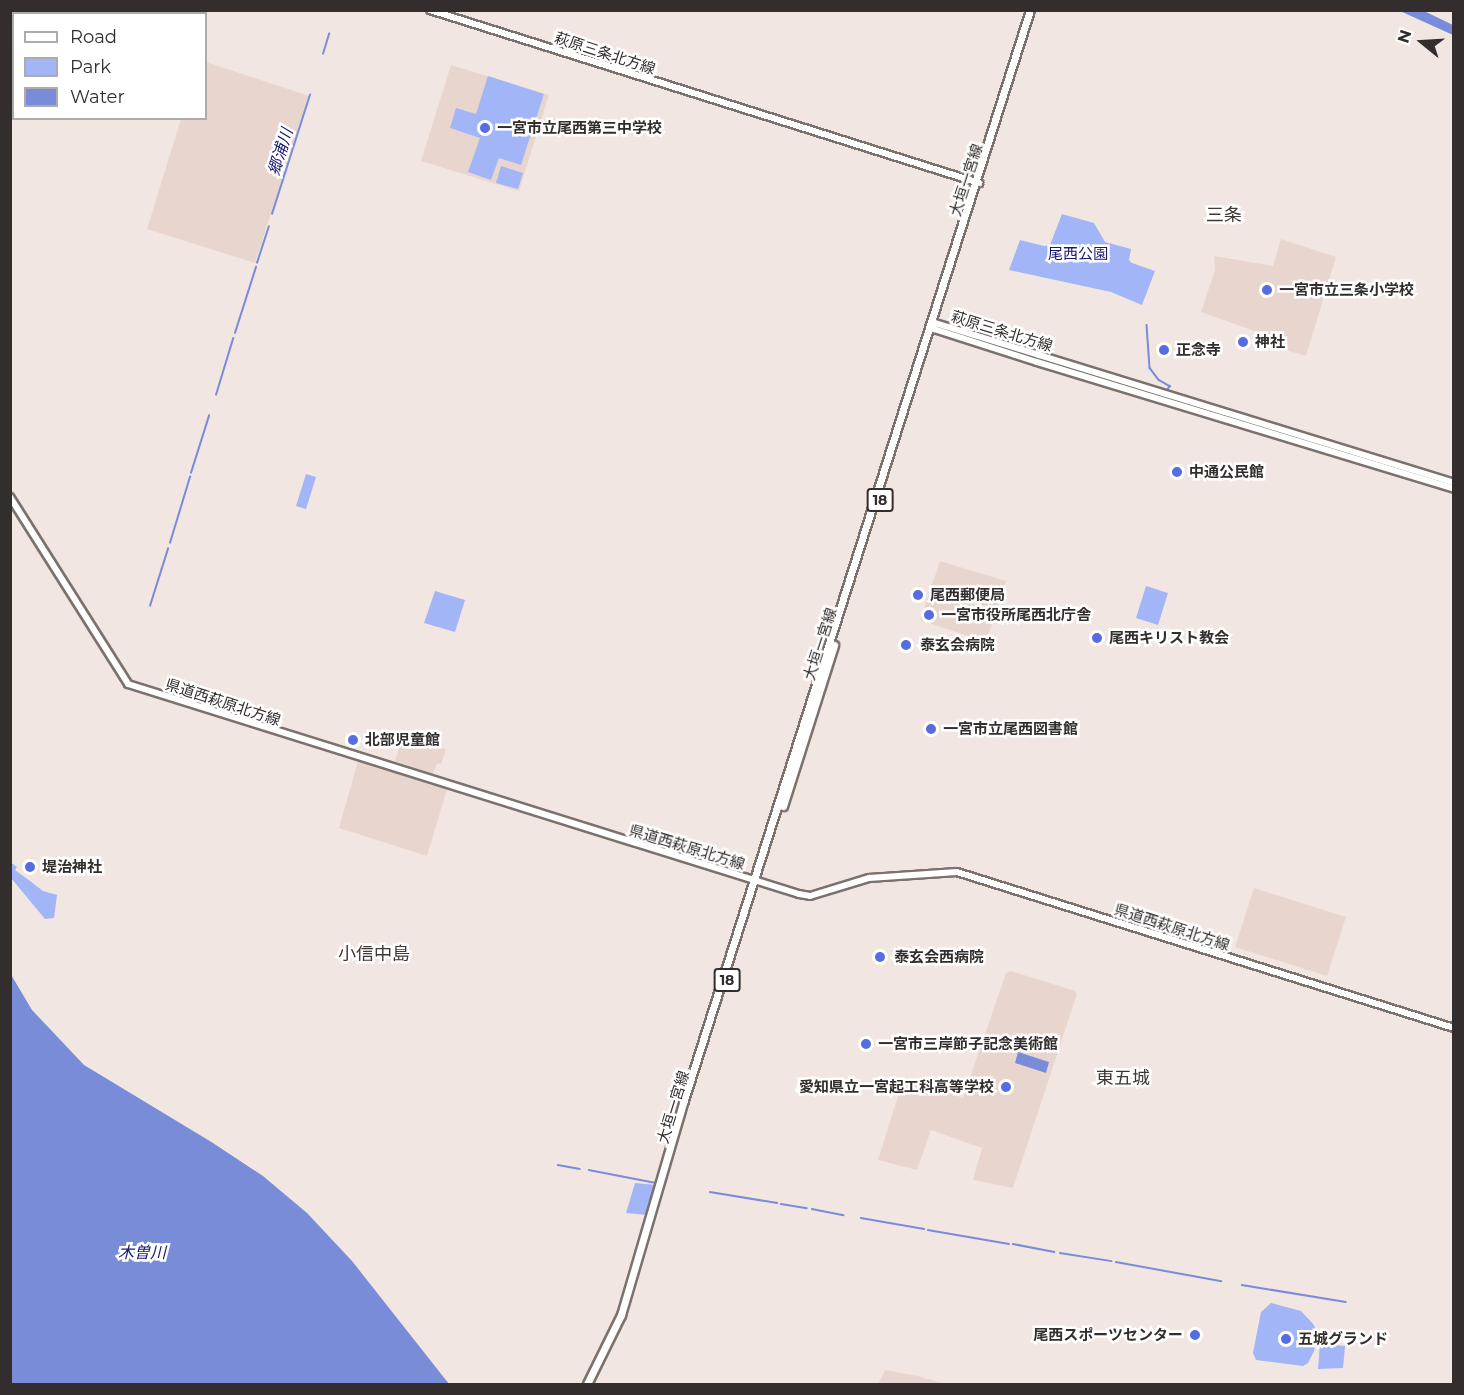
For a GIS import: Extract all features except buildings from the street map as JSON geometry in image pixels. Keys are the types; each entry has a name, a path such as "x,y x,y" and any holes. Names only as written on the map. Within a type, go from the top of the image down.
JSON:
{"main road":[{"name":"萩原三条北方線","path":"430,10 977,183"},
{"name":"大垣一宮線","path":"587,1384 607,1347 631,1284 684,1100 757,881 1032,10"},
{"name":"萩原三条北方線","path":"933,326 1454,483"},
{"name":"萩原三条北方線","path":"933,326 1454,489"},
{"name":"県道西萩原北方線","path":"10,497 128,684 810,896 871,878 957,872 1454,1028"}],"shaded area":[{"path":"207,62 309,96 255,263 147,229 181,120 207,120"},
{"name":"一宮市立尾西第三中学校","path":"451,65 549,95 519,191 421,161"},
{"name":"一宮市立三条小学校","path":"1281,239 1336,257 1306,356 1272,346 1257,332 1201,312 1215,270 1214,256 1273,266"},
{"path":"940,561 1006,581 986,642 920,620"},
{"path":"403,735 446,749 441,764 437,763 433,774 395,761"},
{"path":"358,761 447,789 427,856 339,828"},
{"path":"1254,888 1346,917 1327,976 1235,947"},
{"name":"愛知県立一宮起工科高等学校","path":"1011,971 1075,991 1077,994 1013,1188 973,1180 982,1148 931,1130 917,1170 878,1160 904,1077 963,1098 1006,973"},
{"path":"885,1370 918,1376 945,1384 878,1384"}],"green space":[{"path":"488,76 544,94 521,165 499,158 500,155 491,180 468,172 480,138 450,128 456,108 476,114"},
{"path":"501,166 523,173 518,189 496,183"},
{"name":"尾西公園","path":"1062,214 1094,223 1105,242 1131,249 1129,260 1132,263 1155,271 1142,305 1111,292 1009,270 1020,240 1044,246 1050,245"},
{"path":"306,474 316,477 306,509 296,506"},
{"path":"1146,586 1168,593 1158,625 1136,618"},
{"path":"435,591 465,600 455,632 424,623"},
{"path":"10,862 17,867 15,870 43,891 57,895 54,918 45,919 11,878"},
{"path":"635,1183 655,1185 648,1215 626,1213"},
{"name":"五城グランド","path":"1271,1303 1301,1311 1314,1325 1317,1334 1314,1351 1308,1363 1303,1366 1256,1360 1253,1353 1261,1312"},
{"path":"1320,1343 1345,1346 1343,1368 1318,1369"}],"water":[{"path":"1400,11 1424,11 1453,25 1453,35"},
{"name":"木曽川","path":"10,973 32,1010 84,1065 263,1176 307,1213 352,1261 449,1384 11,1384"},
{"path":"1018,1052 1049,1062 1046,1073 1015,1063"}],"waterway":[{"name":"郷浦川","path":"323,54 329,34"},
{"name":"郷浦川","path":"272,214 310,95"},
{"name":"郷浦川","path":"257,263 269,227"},
{"name":"郷浦川","path":"235,333 256,267"},
{"path":"1147,325 1150,368 1159,380 1170,386 1168,390"},
{"name":"郷浦川","path":"216,395 233,339"},
{"name":"郷浦川","path":"191,473 209,416"},
{"name":"郷浦川","path":"170,543 190,477"},
{"name":"郷浦川","path":"150,606 168,549"},
{"path":"558,1165 580,1169"},
{"path":"589,1170 656,1183"},
{"path":"710,1192 777,1203"},
{"path":"781,1204 807,1208"},
{"path":"812,1209 843,1215"},
{"path":"861,1218 924,1229"},
{"path":"928,1230 1009,1244"},
{"path":"1013,1244 1054,1252"},
{"path":"1060,1253 1111,1261"},
{"path":"1116,1262 1221,1281"},
{"path":"1242,1285 1346,1302"}],"place":[{"name":"一宮市立尾西第三中学校","path":"485,128"},
{"name":"一宮市立三条小学校","path":"1267,290"},
{"name":"神社","path":"1243,342"},
{"name":"正念寺","path":"1164,350"},
{"name":"中通公民館","path":"1177,472"},
{"name":"尾西郵便局","path":"918,595"},
{"name":"一宮市役所尾西北庁舎","path":"929,615"},
{"name":"尾西キリスト教会","path":"1097,638"},
{"name":"泰玄会病院","path":"906,645"},
{"name":"一宮市立尾西図書館","path":"931,729"},
{"name":"北部児童館","path":"353,740"},
{"name":"堤治神社","path":"30,867"},
{"name":"泰玄会西病院","path":"880,957"},
{"name":"一宮市三岸節子記念美術館","path":"866,1044"},
{"name":"愛知県立一宮起工科高等学校","path":"1006,1087"},
{"name":"尾西スポーツセンター","path":"1195,1335"},
{"name":"五城グランド","path":"1286,1339"}],"district":[{"name":"三条","path":"1224,215"},
{"name":"小信中島","path":"374,954"},
{"name":"東五城","path":"1123,1078"}]}
